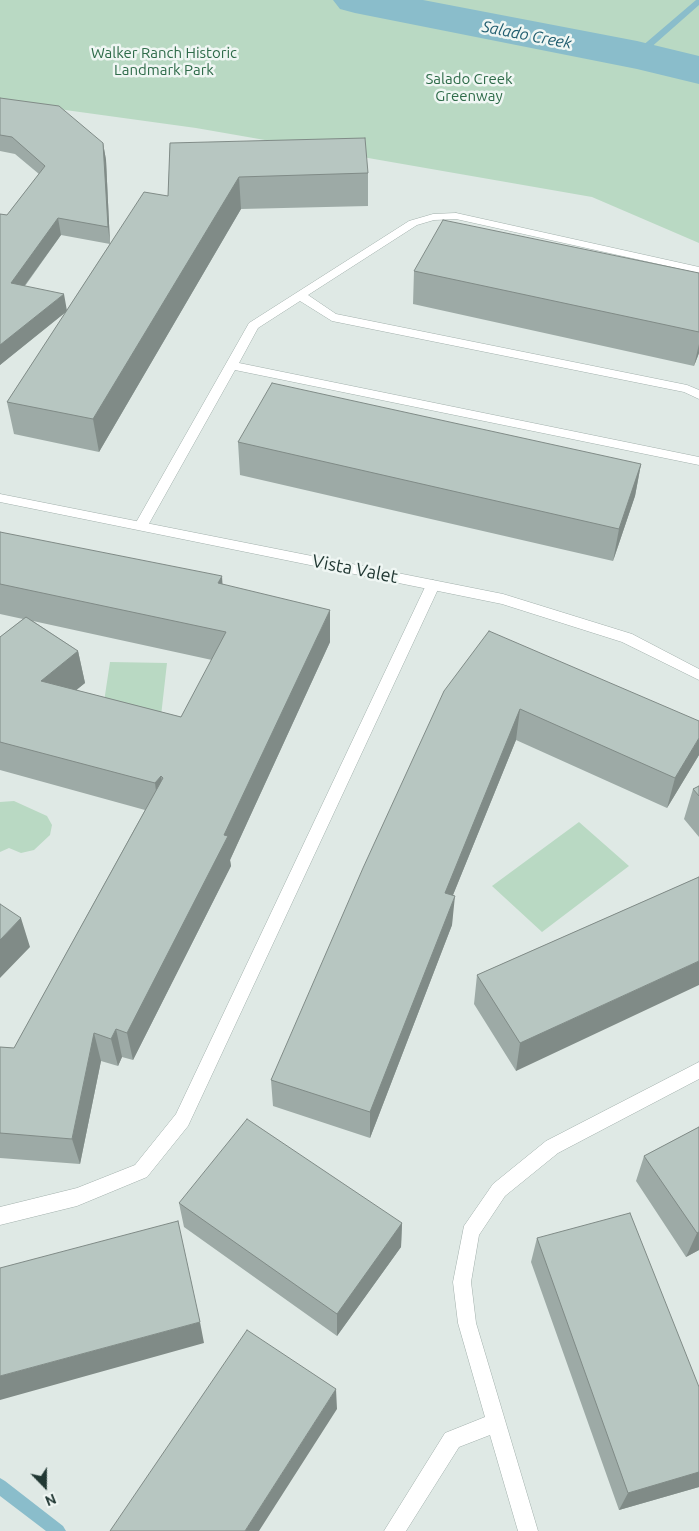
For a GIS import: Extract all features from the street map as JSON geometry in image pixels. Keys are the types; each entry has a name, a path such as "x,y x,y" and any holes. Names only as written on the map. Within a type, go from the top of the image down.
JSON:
{"street":[{"path":"141,526 253,326 413,223 433,216 456,216 699,270"},
{"path":"300,295 332,317 687,389 699,395"},
{"path":"231,365 699,462"},
{"name":"Vista Valet","path":"0,498 503,599 627,638 699,675"},
{"path":"0,1216 77,1197 141,1171 182,1120 433,585"},
{"path":"528,1531 467,1323 462,1282 470,1232 499,1190 552,1147 699,1070"},
{"path":"394,1531 452,1440 496,1423"}],"green space":[{"name":"Salado Creek Greenway","path":"0,0 699,0 699,243 592,197 196,128 0,101"},
{"path":"110,662 167,663 161,716 102,715"},
{"path":"14,801 47,816 52,825 50,835 34,850 21,853 9,848 0,852 0,802"},
{"path":"579,822 629,866 542,932 492,886"}],"building":[{"path":"0,98 59,106 103,143 108,227 58,218 11,283 64,294 0,345 0,214 7,215 45,166 12,137 0,135"},
{"path":"365,138 368,173 239,177 93,419 7,402 144,192 168,196 170,143"},
{"path":"443,220 699,273 699,332 414,271"},
{"path":"272,383 641,464 619,529 238,442"},
{"path":"0,532 222,576 218,583 330,610 224,835 228,836 127,1033 116,1029 111,1039 94,1033 72,1139 0,1133 0,1047 14,1048 163,778 161,776 155,783 0,742 0,637 26,617 78,651 41,681 181,717 226,632 0,584"},
{"path":"489,631 699,721 699,738 675,778 520,709 445,893 455,896 370,1112 271,1080 363,868 444,691"},
{"path":"699,786 699,796 693,789"},
{"path":"699,877 699,961 520,1043 477,975"},
{"path":"0,904 21,918 0,940"},
{"path":"247,1119 402,1223 337,1314 179,1203"},
{"path":"699,1127 699,1232 697,1233 644,1156"},
{"path":"630,1213 699,1387 699,1472 628,1493 537,1238"},
{"path":"178,1221 200,1322 0,1376 0,1268"},
{"path":"247,1330 336,1389 245,1531 110,1531"}],"waterway":[{"name":"Salado Creek","path":"355,0 637,55 699,70"},
{"path":"637,55 699,1"},
{"path":"0,1486 58,1531"}],"park label":[{"name":"Walker Ranch Historic Landmark Park","path":"164,62"}]}
